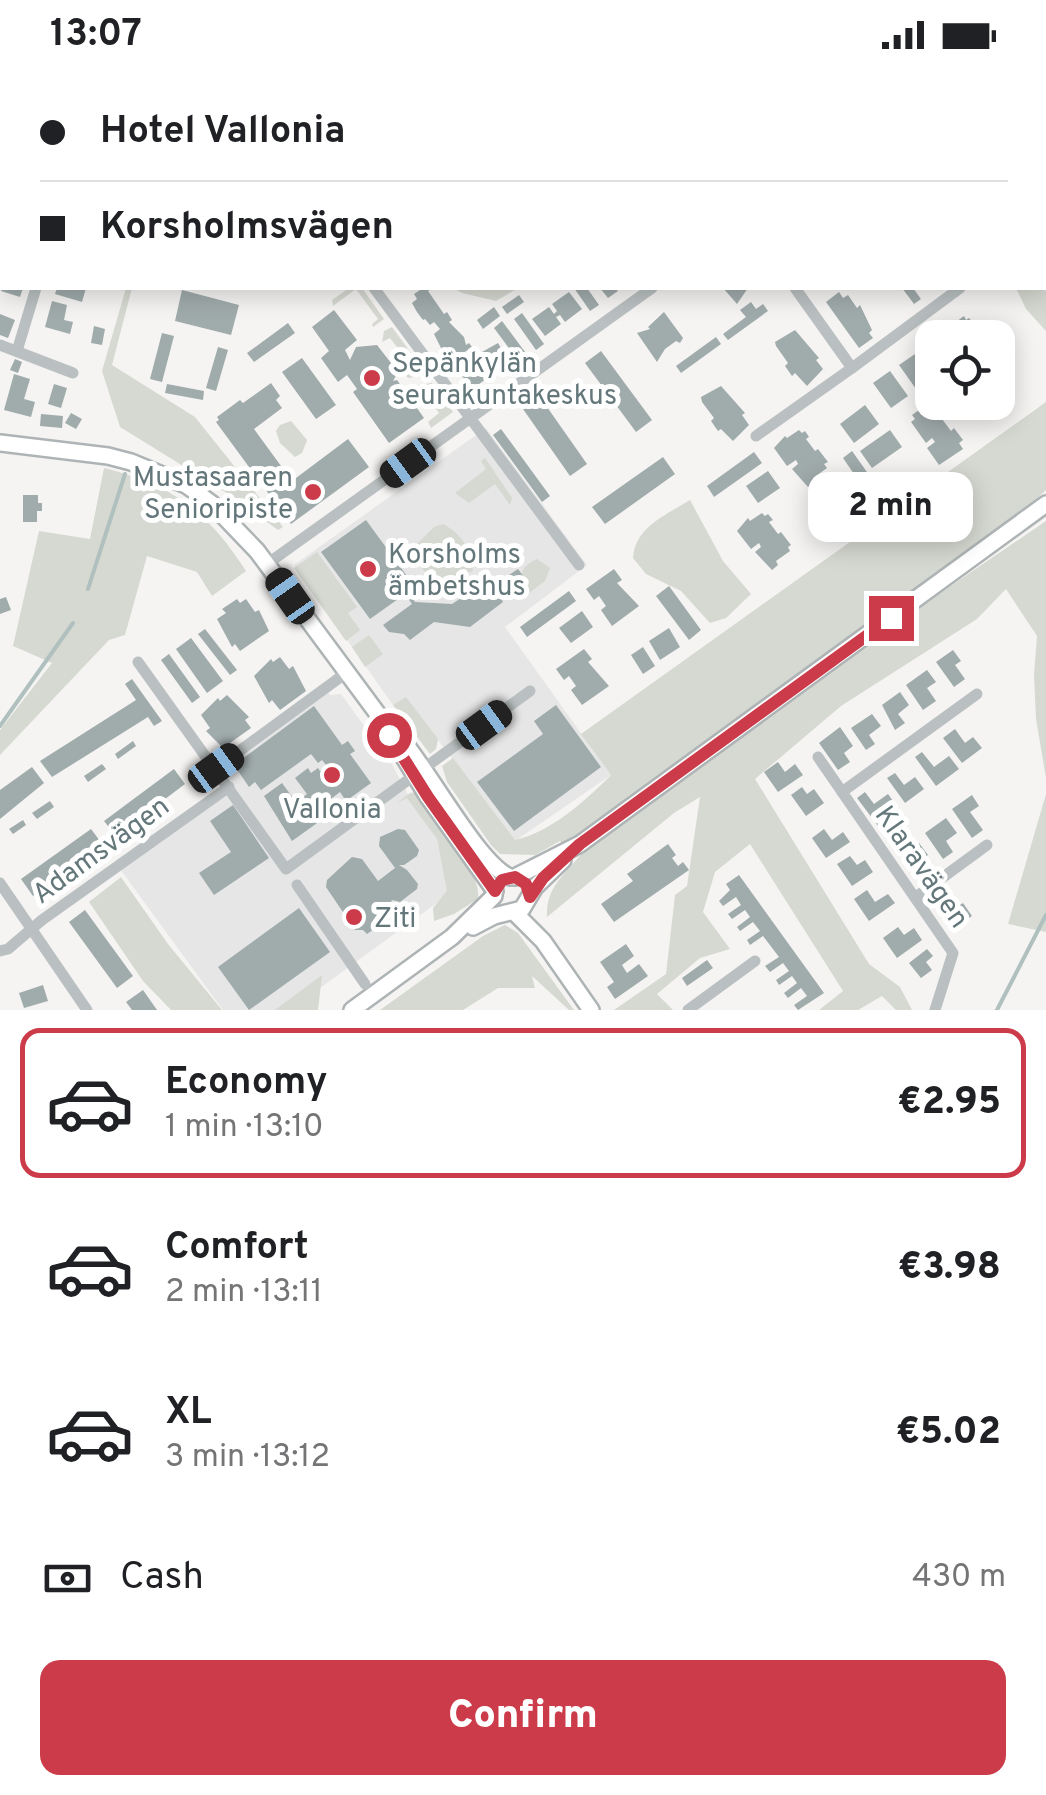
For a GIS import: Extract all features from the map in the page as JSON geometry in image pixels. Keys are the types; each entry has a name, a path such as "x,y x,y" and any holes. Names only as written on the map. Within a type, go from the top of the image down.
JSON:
{"main road":[{"path":"0,442 108,456 158,471 211,502 267,564 494,866 526,884 543,941"},
{"path":"452,937 512,912 580,844 1046,504"},
{"path":"424,769 501,908 512,912 543,941 591,1010"},
{"path":"352,1010 452,937 495,894 502,880 580,844"}],"street":[{"path":"17,351 35,290"},
{"path":"375,290 579,565"},
{"path":"267,564 649,290"},
{"path":"796,290 852,368"},
{"path":"756,436 957,290"},
{"path":"0,345 72,373"},
{"path":"138,662 286,869 530,692"},
{"path":"216,768 346,673"},
{"path":"842,792 977,694"},
{"name":"Klaravägen","path":"818,758 953,953 935,1010"},
{"name":"Adamsvägen","path":"0,952 229,788"},
{"path":"916,897 988,845"},
{"path":"0,884 87,1010"},
{"path":"297,884 365,984"},
{"path":"688,1010 755,961"}],"shaded area":[{"path":"125,290 131,290 112,365 195,417 283,527 278,530 230,495 120,427 102,371"},
{"path":"346,290 355,290 333,306 332,300"},
{"path":"357,290 363,290 384,319 373,327 378,319"},
{"path":"457,290 515,290 496,301"},
{"path":"1017,290 1046,290 1046,331 1026,309"},
{"path":"392,327 427,375 408,378 399,365 406,359 390,338 382,342 384,331"},
{"path":"432,383 453,412 431,428 428,422 439,413 423,391 413,391 410,386"},
{"path":"1046,402 1046,490 1029,506 576,839 573,836 563,844 560,841 535,855 500,854 491,845 447,782 442,766 453,758 515,840 554,823 611,775 581,734"},
{"path":"291,421 307,440 302,453 295,457 280,443 276,431"},
{"path":"486,428 587,565 505,627 611,775 515,841 406,698 393,705 294,565"},
{"path":"485,458 512,498 510,505 495,484 469,503 455,493 486,469 481,461"},
{"path":"104,468 150,483 187,504 217,532 246,571 212,596 197,572 147,556 125,635 109,640 0,755 0,730 52,663 13,646 39,531 90,539"},
{"path":"690,500 723,561 751,594 726,618 710,623 681,591 646,574 633,558 646,530"},
{"path":"1046,521 1046,778 1036,719 1037,636 1006,589 977,619 841,706 755,779 869,964 900,987 912,1010 896,1010 882,996 858,1010 819,1010 843,991 750,844 715,872 703,912 730,949 700,958 657,994 673,1010 614,1010 666,974 675,895 687,886 700,797 674,813 547,917 554,887 585,849"},
{"path":"443,524 464,543 473,571 441,578 427,574 422,567 417,544 434,527"},
{"path":"317,552 357,607 348,613 360,630 346,641 294,568"},
{"path":"537,559 550,568 545,581 529,593 522,592 522,572"},
{"path":"369,635 383,654 365,667 352,647"},
{"path":"328,692 341,694 393,766 437,839 448,892 290,1010 223,1010 120,869 233,787 221,769"},
{"path":"406,697 438,739 430,754 393,705"},
{"path":"417,792 465,860 477,888 478,899 434,921 433,908 447,891 437,839 407,798 397,803"},
{"path":"1046,794 1046,932 1008,924"},
{"path":"121,877 168,944 222,1010 171,1010 143,981 89,902"},
{"path":"505,925 518,933 574,1010 569,1010 532,976 535,988 498,988 463,1010 380,1010 483,936"},
{"path":"322,975 318,1010 275,1010"}],"building":[{"path":"1,290 22,290 20,297"},
{"path":"56,290 85,290 82,302 55,294"},
{"path":"182,290 239,305 231,335 175,321"},
{"path":"430,290 466,345 472,347 459,356 442,350 434,334 440,329 434,322 430,325 423,320 412,303 417,299 414,294"},
{"path":"575,290 588,290 599,305 590,311"},
{"path":"602,290 618,291 608,298"},
{"path":"725,290 747,290 737,304"},
{"path":"904,290 914,290 921,299 914,304"},
{"path":"569,292 582,309 565,322 560,315 556,317 561,324 545,336 532,319 549,307 554,314 557,311 552,304"},
{"path":"839,292 843,298 848,295 857,308 860,305 872,330 869,333 873,338 859,348 826,302"},
{"path":"519,295 524,302 507,314 502,307"},
{"path":"52,301 67,305 64,320 73,322 70,334 45,327"},
{"path":"751,302 756,309 763,304 768,311 728,340 723,334 746,317 740,310"},
{"path":"494,307 500,316 483,329 477,320"},
{"name":"Sepänkylän seurakuntakeskus","path":"334,310 357,340 345,350 350,360 356,347 377,345 398,372 393,381 397,380 424,418 389,443 353,392 357,389 347,375 338,382 321,358 329,351 312,327"},
{"path":"664,312 683,338 665,349 657,362 637,333 650,329"},
{"path":"522,313 544,344 536,350 514,319"},
{"path":"0,314 15,320 8,338 0,335"},
{"path":"502,321 528,356 520,363 494,328"},
{"path":"288,323 295,333 254,362 247,353"},
{"path":"94,326 105,329 102,345 91,343"},
{"path":"795,330 819,358 816,360 823,369 807,386 795,373 792,376 775,342"},
{"path":"162,333 174,336 162,382 150,379"},
{"path":"716,337 721,344 681,373 676,366"},
{"path":"498,343 509,362 492,374 487,367 484,370 489,377 472,389 459,372 464,368 462,365 476,359 481,366 482,352"},
{"path":"218,347 228,350 216,391 206,388"},
{"path":"601,351 652,420 636,432 585,363"},
{"path":"915,354 915,388 899,365"},
{"path":"302,358 336,405 316,419 282,372"},
{"path":"15,359 22,362 18,373 10,370"},
{"path":"890,371 908,396 891,408 873,383"},
{"path":"14,374 30,379 24,399 35,402 31,417 4,410"},
{"path":"271,383 280,396 276,400 282,408 254,429 292,481 348,439 369,467 291,524 216,422 217,417 240,400 243,403"},
{"path":"54,384 67,388 61,408 48,404"},
{"path":"167,384 204,391 203,400 165,393"},
{"path":"721,386 745,413 742,415 749,425 733,441 721,429 718,431 702,402 701,397"},
{"path":"540,397 587,464 570,476 523,409"},
{"path":"865,405 879,424 854,443 840,424"},
{"path":"71,413 82,419 76,429 65,423"},
{"path":"41,414 63,416 62,428 40,426"},
{"path":"943,420 963,440 959,443 963,449 939,465 927,448 935,442 932,438 926,443 911,422"},
{"path":"501,429 550,496 542,502 493,435"},
{"path":"890,430 902,447 872,468 860,451"},
{"path":"805,431 809,437 806,439 828,462 808,487 792,469 798,464 796,460 787,466 774,448 785,436"},
{"path":"852,451 884,496 874,503 843,458"},
{"path":"754,452 762,463 714,497 707,486"},
{"path":"663,457 675,474 605,524 592,507"},
{"path":"768,471 780,488 758,503 746,486"},
{"path":"853,492 866,509 850,521 838,504"},
{"path":"23,495 38,495 42,511 37,511 37,522 23,522"},
{"path":"828,509 840,527 829,534 817,517"},
{"path":"762,513 768,514 773,520 769,522 791,545 772,570 755,552 761,547 759,543 751,549 737,531 748,518 750,521"},
{"name":"Korsholms ämbetshus","path":"366,520 415,587 408,592 415,602 452,604 478,587 482,592 499,594 503,602 470,627 434,622 410,640 404,634 389,632 383,625 412,604 405,594 370,619 321,552"},
{"path":"518,569 524,577 515,584 509,575"},
{"path":"614,569 622,580 617,583 639,606 612,626 601,610 606,606 599,596 594,600 586,589"},
{"path":"669,586 701,630 689,640 656,596"},
{"path":"569,591 576,601 527,637 520,627"},
{"path":"6,597 11,610 0,614 0,599"},
{"path":"237,599 240,603 246,599 255,612 259,610 269,631 240,651 235,644 232,647 217,619 226,613 222,609"},
{"path":"582,611 593,627 571,643 559,628"},
{"path":"669,628 680,647 660,660 649,641"},
{"path":"205,629 237,670 230,675 198,634"},
{"path":"191,638 223,681 207,693 176,649"},
{"path":"643,647 655,666 643,674 631,655"},
{"path":"584,649 592,659 588,662 609,686 582,705 571,690 576,686 569,676 564,680 556,669"},
{"path":"953,650 961,661 955,665 965,679 954,687 936,662"},
{"path":"169,654 200,697 192,703 161,660"},
{"path":"280,657 289,669 293,666 306,691 280,710 272,700 269,703 254,676 271,659 273,662"},
{"path":"927,670 936,682 927,688 936,701 923,710 906,685"},
{"path":"132,679 162,721 154,726 148,717 52,777 40,761 136,700 125,684"},
{"path":"900,692 909,705 898,714 905,723 895,730 882,705"},
{"path":"227,695 249,717 245,720 251,728 223,748 206,731 210,728 201,715 218,698 220,701"},
{"path":"556,705 601,767 514,831 477,782 543,734 534,721"},
{"name":"Vallonia","path":"314,706 342,745 348,741 355,751 350,754 371,783 346,801 340,792 320,807 327,816 292,841 264,796 282,783 296,802 307,794 295,778 308,768 311,773 327,766 311,754 261,790 255,782 249,787 234,765"},
{"path":"872,714 881,726 869,735 875,744 866,750 851,728"},
{"path":"840,727 853,746 844,753 850,762 838,770 819,743"},
{"path":"955,729 965,743 973,737 982,748 962,763 943,738"},
{"path":"133,741 136,746 118,759 115,754"},
{"path":"922,752 934,767 949,756 959,769 936,786 915,757"},
{"path":"778,762 785,772 795,764 803,775 778,792 764,772"},
{"path":"102,764 106,769 88,782 84,776"},
{"path":"32,767 44,783 0,819 0,790"},
{"path":"174,769 185,784 116,836 104,821"},
{"path":"895,773 904,785 915,777 924,789 905,803 887,778"},
{"path":"802,787 807,794 814,789 824,803 806,816 791,795"},
{"path":"865,792 874,804 888,794 900,811 878,826 857,798"},
{"path":"972,795 979,806 970,812 983,830 972,838 952,809"},
{"path":"50,801 54,807 37,819 32,813"},
{"path":"233,805 269,858 214,895 199,873 231,852 210,821"},
{"path":"946,818 957,833 946,841 953,852 943,859 925,833"},
{"path":"23,820 26,825 13,834 9,829"},
{"path":"91,829 103,845 33,896 21,879"},
{"path":"824,829 832,840 843,832 850,842 826,858 812,838"},
{"path":"405,830 419,850 417,856 399,865 418,884 417,889 400,902 392,900 386,912 391,917 367,934 355,930 326,887 327,880 352,857 362,859 378,881 395,868 379,846 380,837"},
{"path":"919,843 928,855 918,862 930,879 921,885 901,856"},
{"path":"668,844 678,866 683,862 689,870 614,922 601,904 633,881 627,874"},
{"path":"850,856 857,865 865,860 873,872 852,886 837,864"},
{"path":"739,875 824,993 798,1010 794,1005 807,996 801,988 788,998 784,993 797,983 792,976 779,985 776,980 789,971 783,963 770,972 765,966 779,957 763,936 750,945 747,940 760,931 753,922 740,931 737,927 750,917 745,910 732,919 728,914 741,905 736,897 723,906 719,901 730,890 726,884"},
{"path":"867,890 875,902 888,894 895,903 869,921 854,899"},
{"path":"945,896 954,909 963,903 972,916 954,928 934,903"},
{"path":"299,908 330,952 249,1010 218,967"},
{"path":"85,910 133,976 117,988 69,922"},
{"path":"898,927 904,935 914,928 922,940 897,958 883,938"},
{"path":"626,944 634,956 622,965 627,973 639,964 648,976 615,999 607,987 614,982 600,962"},
{"path":"927,949 933,956 926,962 932,970 921,978 909,963"},
{"path":"707,960 713,968 687,986 682,978"},
{"path":"43,985 48,1001 24,1008 19,993"},
{"path":"143,990 157,1010 132,1010 126,1002"}],"waterway":[{"path":"88,589 125,474"},
{"path":"0,726 73,623"},
{"path":"997,1010 1046,915"}],"place":[{"name":"Sepänkylän seurakuntakeskus","path":"372,378"},
{"name":"Mustasaaren Senioripiste","path":"313,492"},
{"name":"Korsholms ämbetshus","path":"368,569"},
{"name":"Vallonia","path":"332,775"},
{"name":"Ziti","path":"354,917"}],"route":[{"path":"389,735 495,891 502,880 515,877 524,881 530,897 543,878 580,844 891,618"}]}
